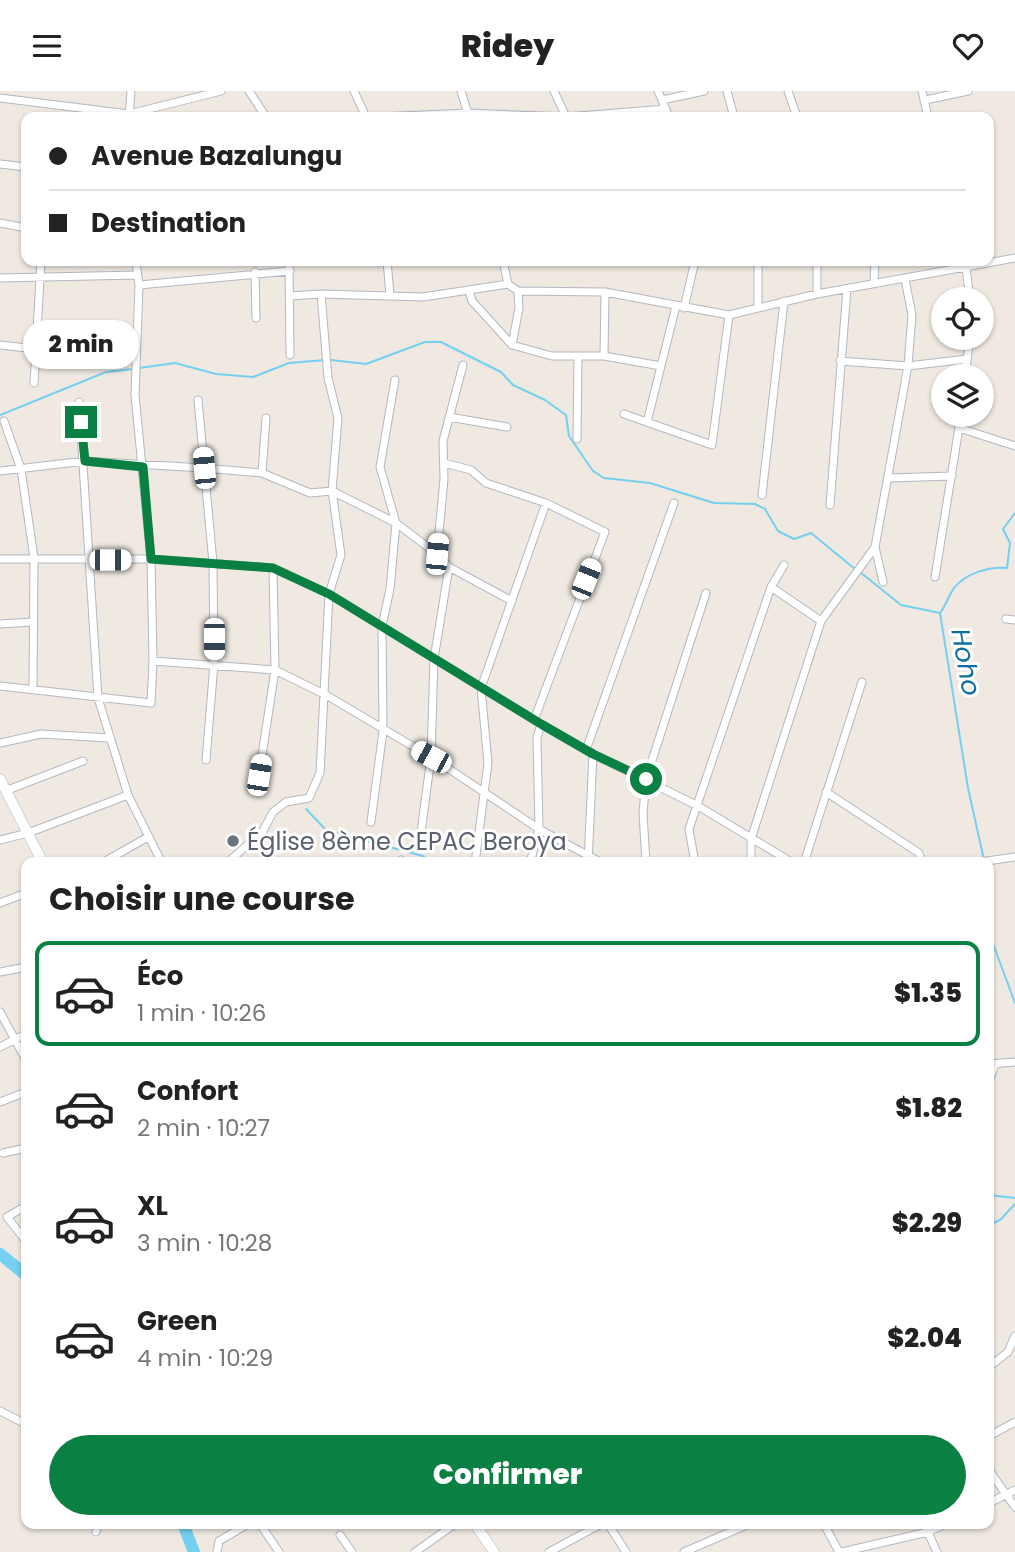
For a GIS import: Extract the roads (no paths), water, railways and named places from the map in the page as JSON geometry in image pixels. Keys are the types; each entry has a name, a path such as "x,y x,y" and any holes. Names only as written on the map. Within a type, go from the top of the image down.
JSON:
{"street":[{"path":"30,91 30,100"},
{"path":"129,112 131,91"},
{"path":"144,112 221,91"},
{"path":"249,91 263,112"},
{"path":"354,91 364,112"},
{"path":"461,91 467,112"},
{"path":"554,91 564,112"},
{"path":"658,91 668,112"},
{"path":"662,100 704,91"},
{"path":"727,91 733,112"},
{"path":"788,91 795,112"},
{"path":"922,91 927,112"},
{"path":"925,100 968,91"},
{"path":"0,98 104,112"},
{"path":"0,164 21,166"},
{"path":"0,223 21,227"},
{"path":"994,262 1015,258"},
{"path":"34,383 41,266"},
{"path":"0,685 150,703 153,661 151,559 135,395 139,285 136,266"},
{"path":"290,266 290,355"},
{"path":"387,266 390,295"},
{"path":"504,266 508,284 518,291 605,292 729,316 758,306 817,294 975,266"},
{"path":"646,422 693,266"},
{"path":"758,266 758,306"},
{"path":"817,266 817,294"},
{"path":"874,283 875,266"},
{"path":"965,268 968,287"},
{"path":"139,285 255,272 290,271"},
{"path":"255,272 256,318"},
{"path":"0,278 137,275"},
{"path":"883,582 875,547 908,366 912,315 905,279"},
{"path":"289,296 321,294 423,297 508,284"},
{"path":"830,505 847,289"},
{"path":"470,290 472,301 512,345 552,356 604,356 661,366"},
{"path":"512,345 519,308 518,291"},
{"path":"604,356 605,292"},
{"path":"234,857 263,831 273,812 286,802 309,798 320,773 329,594 341,555 332,491 338,418 328,378 329,360 321,294"},
{"path":"762,495 784,301"},
{"path":"624,414 712,445 729,316"},
{"path":"0,345 36,349"},
{"path":"966,364 968,350"},
{"path":"577,439 578,356"},
{"path":"840,361 908,366 967,359"},
{"path":"437,554 444,463 443,441 463,365"},
{"path":"371,822 383,731 382,626 390,589 396,523 380,467 395,380"},
{"path":"198,400 213,563 214,664 206,760"},
{"path":"79,402 85,461 98,698 108,738 128,795 159,857"},
{"path":"449,417 506,427"},
{"path":"262,473 266,418"},
{"path":"4,421 21,469 34,558 33,688"},
{"path":"935,577 959,428 1015,446"},
{"path":"0,471 85,461 262,473 310,493 332,491 396,523 437,554 449,567 512,601"},
{"path":"444,463 471,470 486,483 546,503 605,532 537,722 539,829 532,857"},
{"path":"889,478 952,476"},
{"path":"476,857 488,763 481,688 546,503"},
{"path":"588,857 590,752 674,503"},
{"path":"751,857 751,839 821,621 875,547"},
{"path":"0,559 151,559 273,568 329,594 537,722 698,806 782,857"},
{"path":"694,857 688,829 771,587 784,565"},
{"path":"419,839 431,757 434,659 449,567"},
{"path":"259,775 275,670 273,568"},
{"path":"771,587 821,621"},
{"path":"646,857 643,813 646,779 706,593"},
{"path":"1006,619 1015,620"},
{"path":"0,624 32,622"},
{"path":"153,661 275,670 326,695 431,757 585,857"},
{"path":"806,857 862,682"},
{"path":"0,743 41,734 108,738"},
{"path":"5,791 83,761"},
{"path":"0,779 40,857"},
{"path":"826,792 919,853 920,857"},
{"path":"0,840 28,833 128,795"},
{"path":"113,857 148,837"},
{"path":"994,858 1015,857"},
{"path":"0,903 21,895"},
{"path":"0,972 21,968"},
{"path":"0,1012 21,1050"},
{"path":"0,1047 21,1036"},
{"path":"994,1065 1015,1062"},
{"path":"0,1102 21,1094"},
{"path":"3,1153 21,1149"},
{"path":"21,1209 7,1217 21,1235"},
{"path":"994,1363 1008,1352 1015,1336"},
{"path":"1008,1352 1015,1360"},
{"path":"0,1411 21,1422"},
{"path":"994,1433 1015,1422"},
{"path":"994,1475 1011,1492 1015,1507"},
{"path":"994,1500 1011,1492"},
{"path":"217,1552 219,1541 239,1529"},
{"path":"263,1529 279,1552"},
{"path":"415,1552 448,1529"},
{"path":"478,1529 494,1552"},
{"path":"549,1552 592,1529"},
{"path":"611,1529 626,1552"},
{"path":"684,1552 737,1529"},
{"path":"827,1529 841,1552 934,1529"},
{"path":"926,1529 937,1552"},
{"path":"340,1535 352,1552"}],"waterway":[{"path":"331,360 366,364 425,342 441,342 501,372 513,385 545,400 566,415 569,436 593,471 604,478 650,483 714,503 755,504 765,509 778,531 794,539 811,533 855,569"},
{"path":"139,368 175,363 216,374 253,377 289,363 325,360"},
{"path":"0,415 106,372 134,369"},
{"name":"Hoho","path":"983,857 968,788 940,613 954,588 965,578 986,569 1007,568 1010,543 1003,529 1015,513"},
{"path":"860,572 901,605 940,613"},
{"path":"306,809 326,830 424,857"},
{"name":"Hoho","path":"994,946 1015,1003"},
{"path":"994,1196 1015,1198"},
{"path":"994,1223 1015,1204"},
{"path":"0,1254 21,1271"},
{"path":"185,1529 194,1552"}],"place":[{"name":"Église 8ème CEPAC Beroya","path":"233,841"}]}
